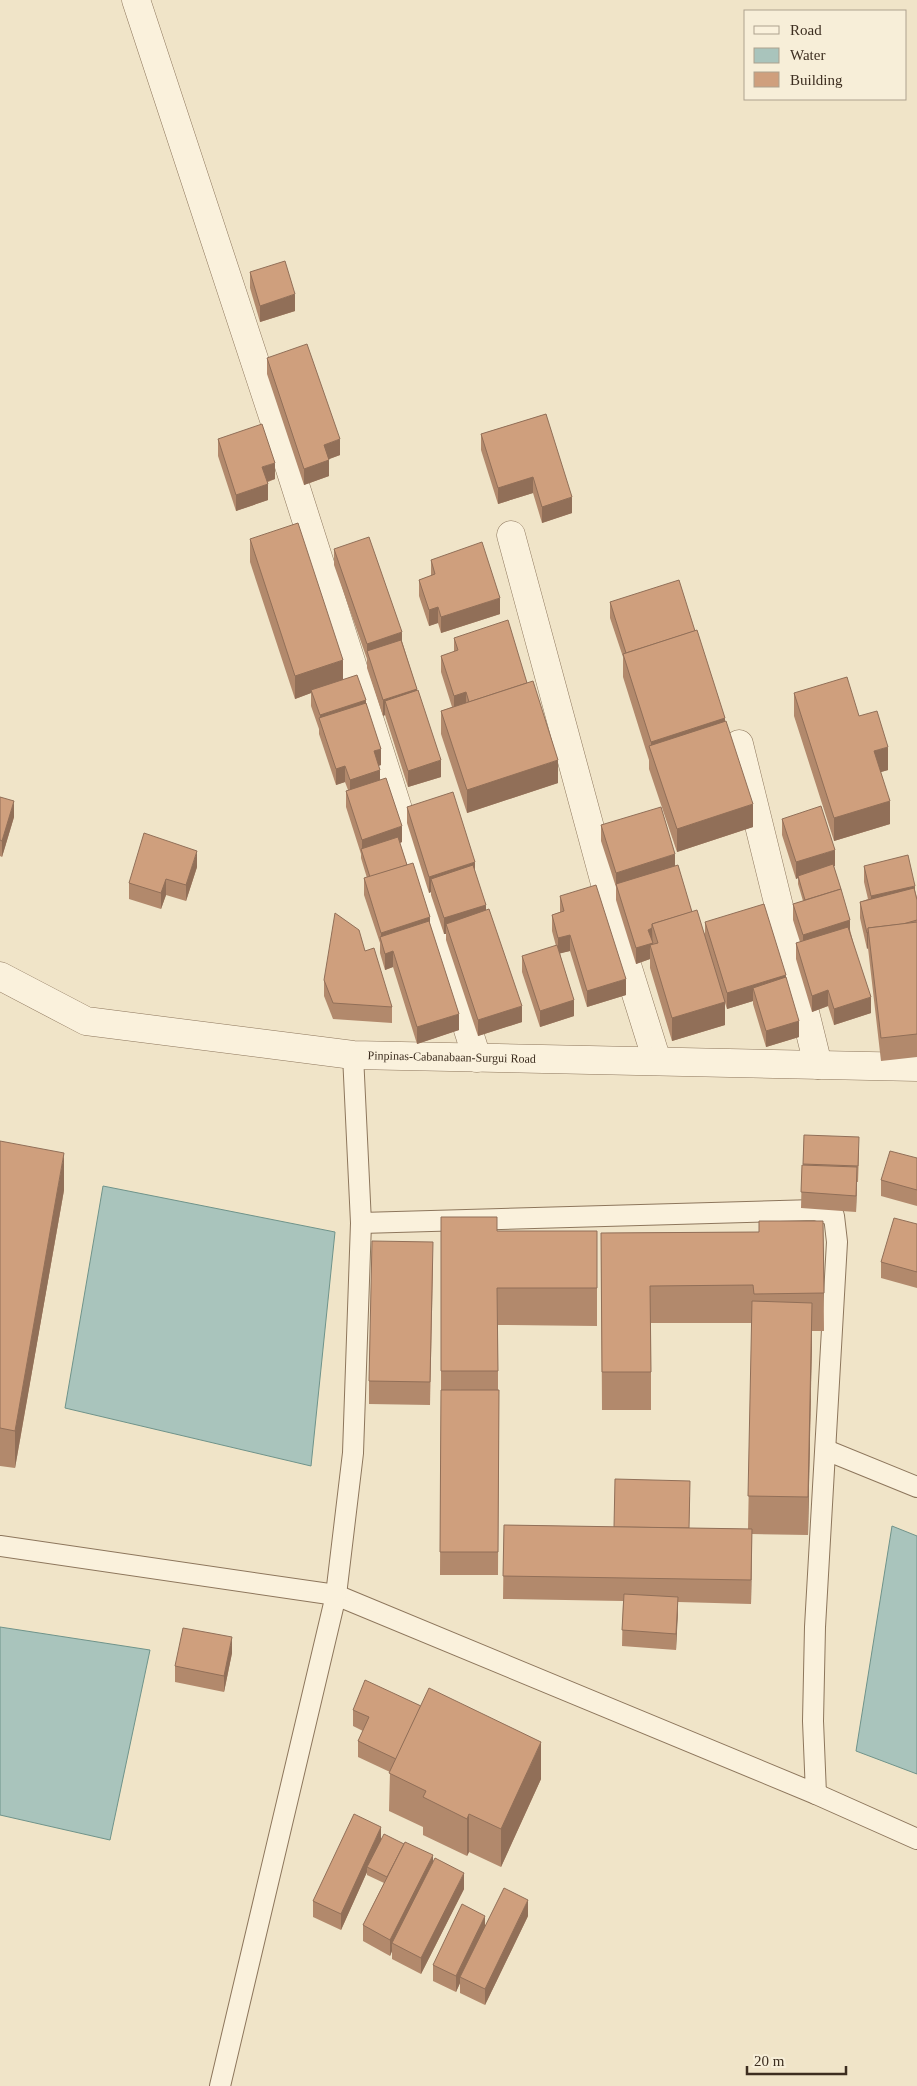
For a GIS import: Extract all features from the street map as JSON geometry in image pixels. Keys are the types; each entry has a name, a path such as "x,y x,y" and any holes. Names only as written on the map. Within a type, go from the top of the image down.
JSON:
{"street":[{"path":"136,0 280,438 477,1058"},
{"path":"511,535 627,965 657,1061"},
{"path":"739,744 818,1065"},
{"name":"Pinpinas-Cabanabaan-Surgui Road","path":"0,976 86,1021 353,1055 917,1067"}],"lane":[{"path":"220,2086 336,1595 353,1453 361,1223 353,1055"},
{"path":"361,1223 815,1210 834,1216 837,1242 815,1627 813,1721 816,1794"},
{"path":"826,1450 917,1487"},
{"path":"0,1546 336,1595 816,1794 917,1839"}],"water":[{"path":"103,1186 335,1232 311,1466 65,1408"},
{"path":"892,1526 917,1536 917,1774 856,1751"},
{"path":"0,1627 150,1650 110,1840 0,1815"}],"building":[{"path":"285,261 295,294 260,306 250,272"},
{"path":"307,344 340,439 324,445 329,460 304,469 267,358"},
{"path":"546,414 572,497 542,507 533,477 498,488 481,434"},
{"path":"262,424 275,463 262,467 268,484 236,495 218,439"},
{"path":"298,523 343,660 295,676 250,539"},
{"path":"369,537 402,632 367,644 334,549"},
{"path":"482,542 500,598 441,617 438,607 429,610 419,580 435,574 431,560"},
{"path":"679,580 695,631 626,653 610,602"},
{"path":"508,620 527,683 469,702 466,692 454,696 441,656 458,650 454,638"},
{"path":"697,630 725,718 651,742 623,654"},
{"path":"401,640 417,689 383,700 367,651"},
{"path":"357,675 366,700 320,715 311,690"},
{"path":"847,677 859,716 877,711 888,747 874,751 890,801 834,818 794,693"},
{"path":"533,681 558,760 467,790 441,711"},
{"path":"418,690 441,760 408,771 385,701"},
{"path":"366,703 381,749 374,751 380,770 350,780 345,766 336,769 319,718"},
{"path":"726,721 753,804 677,829 649,746"},
{"path":"386,778 402,826 362,840 346,791"},
{"path":"453,792 475,862 429,877 407,807"},
{"path":"0,797 14,801 2,841 0,840"},
{"path":"821,806 835,850 796,862 782,819"},
{"path":"661,807 675,854 616,873 601,825"},
{"path":"144,833 197,851 186,885 166,879 161,893 129,883"},
{"path":"398,837 407,865 370,877 361,849"},
{"path":"908,855 915,886 871,896 864,866"},
{"path":"413,863 430,917 381,933 364,878"},
{"path":"833,864 841,889 805,900 798,876"},
{"path":"473,865 486,905 444,918 431,879"},
{"path":"678,865 692,912 652,924 652,928 648,930 653,943 636,948 616,884"},
{"path":"596,885 626,979 587,991 570,935 558,938 552,915 564,911 560,896"},
{"path":"914,888 917,900 917,920 903,924 868,928 867,933 860,902"},
{"path":"841,889 850,920 803,935 793,904"},
{"path":"764,904 786,975 727,993 705,922"},
{"path":"489,909 522,1006 478,1020 446,924"},
{"path":"697,910 725,1002 672,1018 650,945 658,943 652,924"},
{"path":"335,913 359,930 365,951 374,948 392,1007 333,1003 324,980"},
{"path":"429,921 459,1014 417,1027 393,951 385,954 380,937"},
{"path":"917,922 917,1034 881,1038 868,928"},
{"path":"848,927 871,997 834,1009 828,990 812,996 796,943"},
{"path":"557,945 574,1000 540,1011 522,956"},
{"path":"786,977 799,1021 766,1031 753,988"},
{"path":"804,1135 859,1137 858,1166 803,1164"},
{"path":"0,1141 64,1153 15,1431 0,1428"},
{"path":"890,1151 917,1158 917,1190 881,1180"},
{"path":"802,1165 857,1167 856,1196 801,1192"},
{"path":"441,1217 497,1217 497,1231 597,1231 597,1288 497,1288 498,1371 441,1371"},
{"path":"894,1218 917,1224 917,1272 881,1262"},
{"path":"759,1221 823,1221 824,1293 754,1294 753,1285 650,1286 651,1372 602,1372 601,1233 759,1232"},
{"path":"372,1241 433,1242 430,1382 369,1381"},
{"path":"752,1301 812,1303 808,1497 748,1496"},
{"path":"441,1390 499,1390 498,1552 440,1552"},
{"path":"615,1479 690,1481 689,1528 614,1527"},
{"path":"504,1525 752,1529 751,1580 503,1576"},
{"path":"624,1594 678,1597 676,1634 622,1630"},
{"path":"183,1628 232,1637 224,1676 175,1666"},
{"path":"365,1680 421,1706 396,1759 358,1741 369,1717 353,1710"},
{"path":"429,1688 541,1742 501,1829 469,1814 467,1819 423,1797 426,1791 389,1773"},
{"path":"354,1814 381,1827 341,1914 313,1901"},
{"path":"384,1834 404,1844 387,1877 367,1867"},
{"path":"405,1842 433,1855 390,1940 363,1925"},
{"path":"435,1858 464,1873 421,1958 392,1943"},
{"path":"504,1888 528,1900 485,1989 460,1977"},
{"path":"462,1904 485,1916 456,1976 433,1965"}]}
